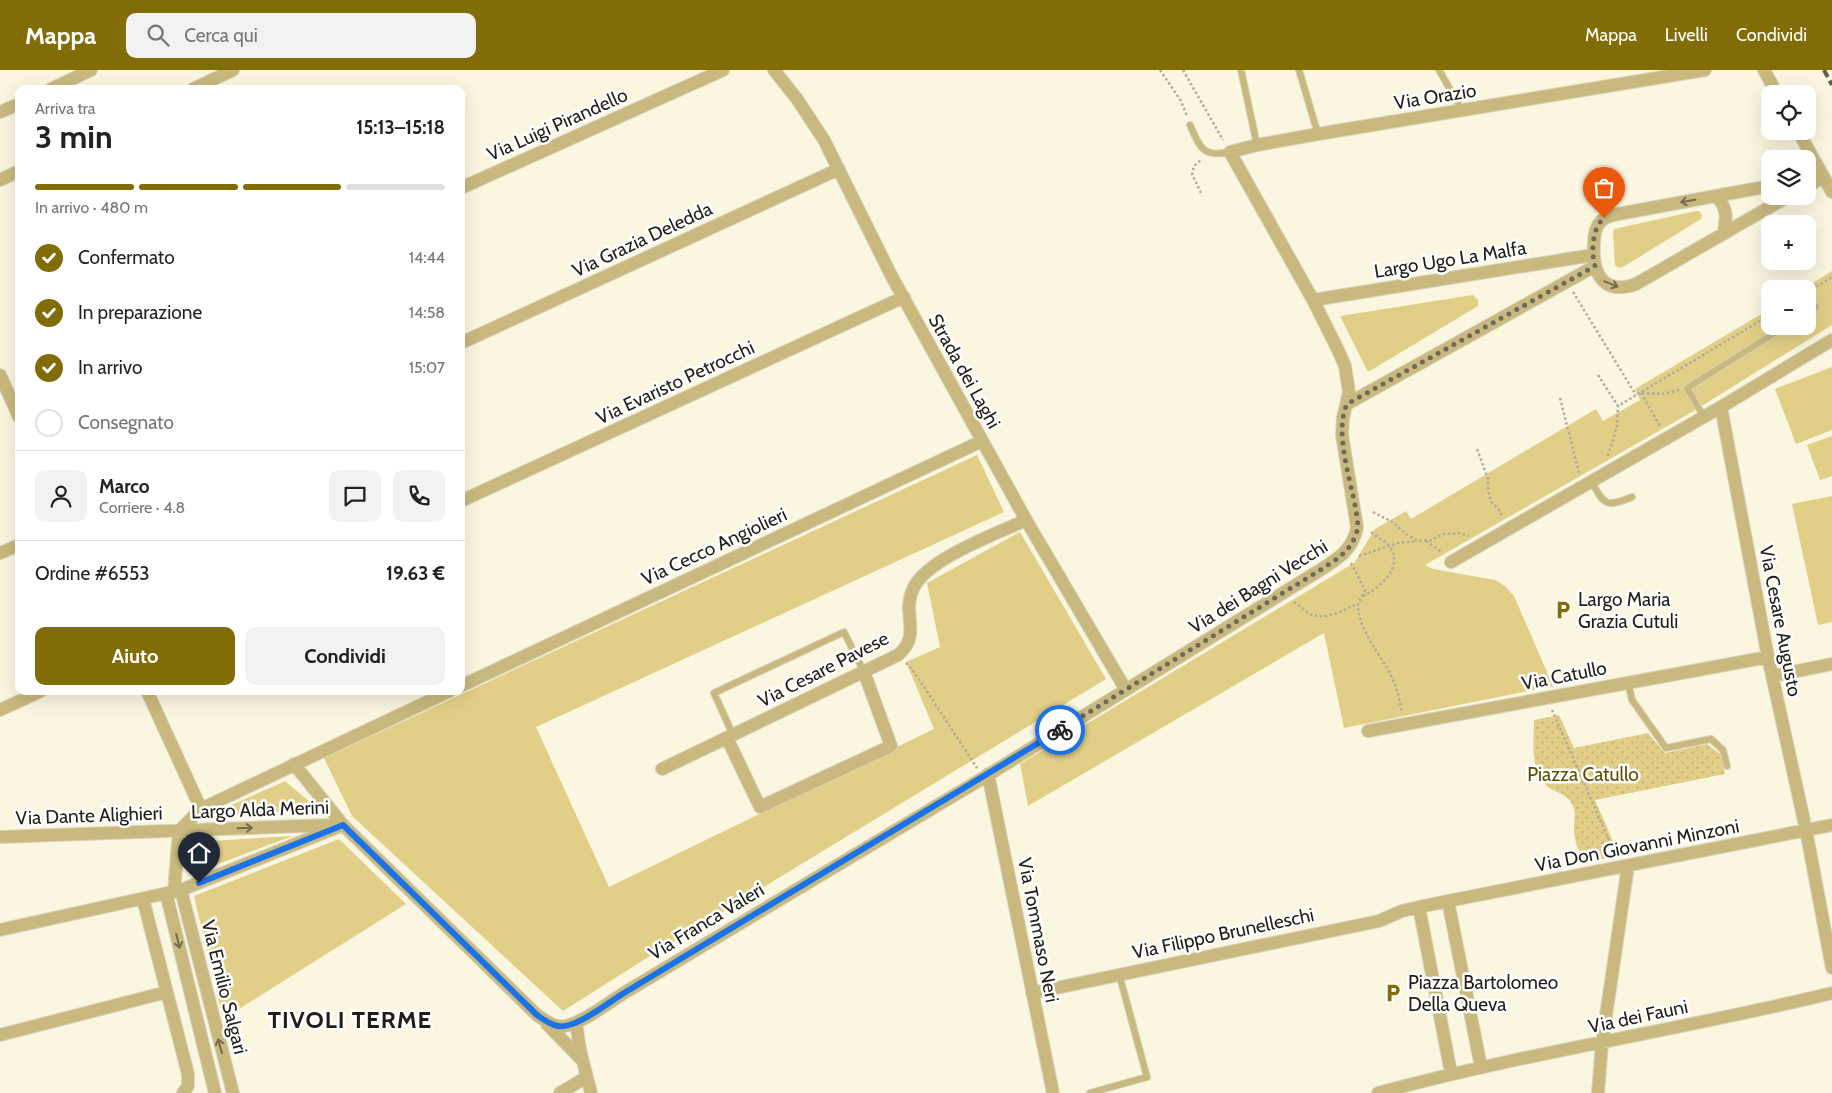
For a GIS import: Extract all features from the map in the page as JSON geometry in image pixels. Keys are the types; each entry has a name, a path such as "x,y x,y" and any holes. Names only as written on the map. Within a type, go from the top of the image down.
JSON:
{"street":[{"path":"59,85 91,70"},
{"path":"201,85 233,70"},
{"name":"Via Luigi Pirandello","path":"465,186 723,70"},
{"name":"Strada dei Laghi","path":"774,70 815,125 839,169 872,240 982,441 1126,690"},
{"name":"Via Orazio","path":"1230,152 1318,134 1705,70"},
{"path":"1764,70 1772,85"},
{"path":"0,112 15,106"},
{"path":"1803,140 1832,192"},
{"name":"Via dei Bagni Vecchi","path":"1126,690 1317,572 1345,553 1355,539 1357,522 1342,434 1348,386 1345,366 1313,300 1230,152"},
{"name":"Via Grazia Deledda","path":"465,341 839,169"},
{"path":"0,180 15,173"},
{"path":"1816,178 1823,177"},
{"path":"1816,181 1823,177"},
{"path":"1761,188 1604,218 1595,233 1594,260 1599,276 1605,283 1613,287 1626,288 1644,281 1774,205"},
{"path":"1716,196 1723,204 1726,213 1724,234"},
{"path":"1347,404 1567,281 1594,260"},
{"name":"Largo Ugo La Malfa","path":"1313,300 1594,260"},
{"name":"Via Evaristo Petrocchi","path":"465,499 904,297"},
{"path":"1452,562 1722,407 1832,340"},
{"path":"0,376 15,407"},
{"name":"Via Cesare Augusto","path":"1722,407 1768,657 1806,830 1832,968"},
{"name":"Via Cecco Angiolieri","path":"465,684 982,441"},
{"name":"Via Cesare Pavese","path":"662,769 898,655 904,650 910,639 909,601 913,588 920,578 936,563 1026,520"},
{"path":"0,553 15,547"},
{"name":"Via Catullo","path":"1368,731 1768,657"},
{"path":"1772,676 1832,664"},
{"path":"730,736 760,806 891,746 864,672"},
{"name":"Via Franca Valeri","path":"576,1024 624,993 1126,690"},
{"path":"0,710 32,695"},
{"path":"149,695 201,809"},
{"path":"294,764 441,695"},
{"name":"Largo Alda Merini","path":"294,764 343,825 174,892 179,831 201,809 294,764"},
{"name":"Via Tommaso Neri","path":"985,776 1053,1093"},
{"path":"343,825 582,1060"},
{"name":"Largo Alda Merini","path":"179,831 343,825"},
{"name":"Via Don Giovanni Minzoni","path":"1448,901 1832,825"},
{"name":"Via Dante Alighieri","path":"0,837 179,831"},
{"path":"1598,1093 1602,1043 1624,866"},
{"path":"0,930 174,892"},
{"name":"Via Emilio Salgari","path":"174,892 215,1093"},
{"name":"Via Emilio Salgari","path":"174,892 233,1093"},
{"path":"143,898 188,1074 189,1082 185,1091"},
{"path":"1451,1074 1419,907 1448,901 1481,1067"},
{"name":"Via Filippo Brunelleschi","path":"1032,993 1379,921 1402,911 1419,907"},
{"path":"0,1034 167,992"},
{"name":"Via dei Fauni","path":"1378,1093 1481,1067 1832,993"},
{"path":"537,1015 558,1027 576,1024 582,1060 591,1093"},
{"path":"560,1093 587,1077"}],"lane":[{"path":"1241,70 1258,145"},
{"path":"1299,70 1318,134"},
{"path":"1439,70 1462,110"},
{"path":"1190,124 1201,146 1209,154 1220,155 1230,152"},
{"path":"1704,417 1686,388 1771,335"},
{"path":"1592,481 1601,499 1607,503 1616,503 1632,497"},
{"path":"730,736 714,693 844,632 864,672"},
{"path":"1628,682 1632,700 1666,748 1711,740 1723,750 1727,766"},
{"path":"1090,1093 1147,1077 1120,974"}],"path":[{"path":"1160,70 1181,101 1190,124"},
{"path":"1183,70 1230,152"},
{"path":"1201,193 1192,174 1194,166 1209,154"},
{"path":"1816,287 1832,277"},
{"path":"1567,281 1636,395"},
{"path":"1618,406 1761,320"},
{"path":"1592,481 1617,427 1618,406 1598,375"},
{"path":"1641,393 1663,394 1686,388"},
{"path":"1641,393 1666,438"},
{"path":"1560,398 1592,481"},
{"path":"1476,449 1488,479 1491,501 1500,511 1506,531"},
{"path":"1373,512 1394,523 1406,534 1418,540"},
{"path":"1357,522 1389,546 1393,556 1391,571 1384,582 1375,590 1363,596"},
{"path":"1426,541 1444,534 1459,533 1472,537 1484,544"},
{"path":"1345,553 1359,556 1389,546 1418,540 1426,541 1444,553 1452,562"},
{"path":"1279,596 1297,603 1310,614 1322,616 1335,614 1358,604 1365,590 1345,553"},
{"path":"1358,604 1360,617 1374,649 1387,668 1398,692 1404,725"},
{"path":"898,655 915,673 985,776"},
{"path":"1546,698 1624,866"}],"green space":[{"path":"1699,211 1702,215 1701,219 1623,267 1619,268 1615,265 1614,229"},
{"path":"1832,271 1832,325 1816,335 1816,281"},
{"path":"1473,295 1478,300 1478,306 1368,372 1340,316"},
{"path":"1761,314 1761,335 1816,335 1692,412 1425,565 1433,569 1495,580 1505,586 1514,596 1553,686 1344,728 1324,633 1028,806 1020,764 1354,563 1375,529 1406,511 1411,519 1596,409 1603,421 1640,400 1635,389"},
{"path":"1832,367 1832,430 1796,444 1775,389"},
{"path":"1832,436 1832,476 1820,480 1807,445"},
{"path":"977,455 1004,512 536,727 609,887 934,729 906,662 940,647 927,583 1020,532 1106,679 563,1011 352,816 324,758 460,695 465,695 465,693"},
{"path":"1832,496 1832,622 1818,625 1792,504"},
{"name":"Piazza Catullo","path":"1559,715 1574,748 1648,733 1665,753 1707,744 1720,754 1725,774 1595,800 1619,855 1592,860 1584,856 1576,843 1574,812 1571,801 1547,786 1537,772 1535,764 1533,746 1534,720"},
{"path":"285,781 318,809 205,817"},
{"path":"293,836 202,870 193,842"},
{"path":"339,839 406,904 223,1019 194,896"}],"railway":[{"path":"1824,70 1832,85"}],"way so far":[{"path":"1060,730 1345,553 1355,539 1358,527 1342,434 1342,423 1347,404 1595,266 1593,255 1595,233 1604,218"}],"place":[{"name":"Largo Maria Grazia Cutuli","path":"1563,610"},
{"name":"Piazza Bartolomeo Della Queva","path":"1393,993"}],"district":[{"name":"TIVOLI TERME","path":"350,1020"}],"route":[{"path":"199,883 343,825 537,1015 553,1025 566,1027 576,1024 624,993 1060,730"}]}
